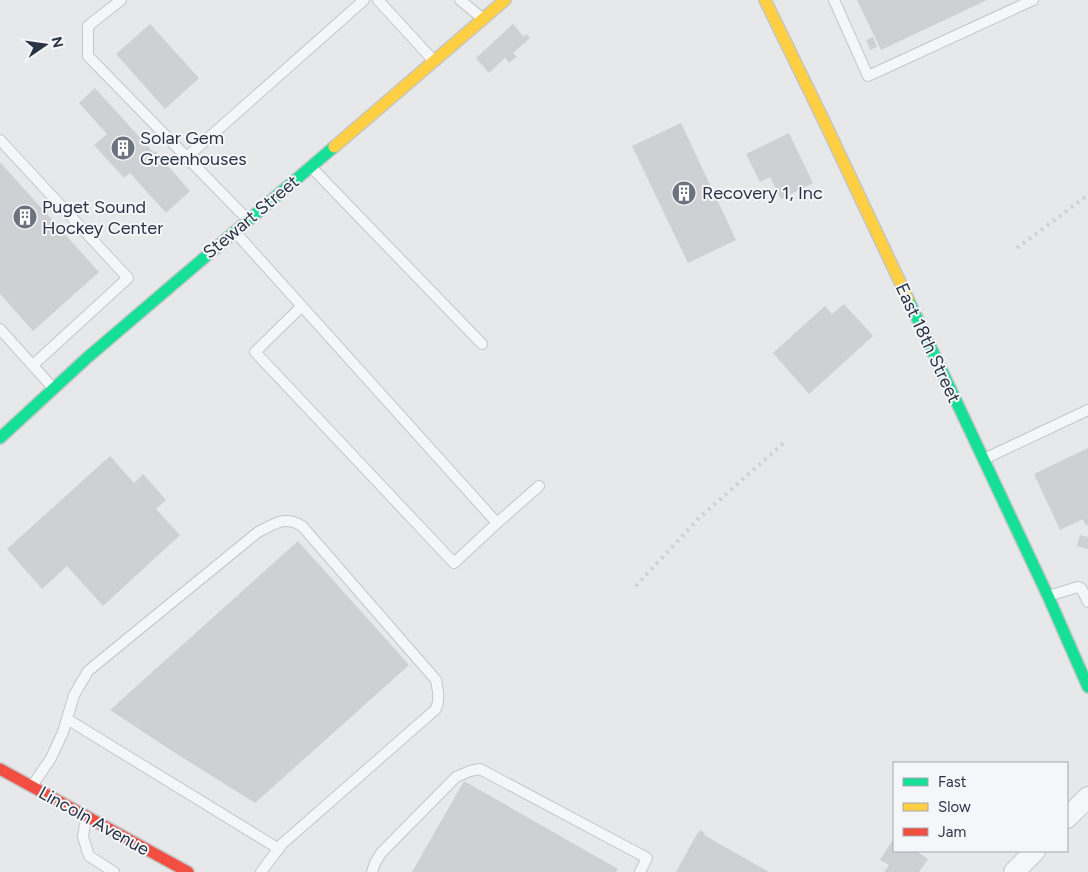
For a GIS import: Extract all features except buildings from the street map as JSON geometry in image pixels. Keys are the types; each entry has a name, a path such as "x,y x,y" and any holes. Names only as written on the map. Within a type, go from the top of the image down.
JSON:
{"street":[{"name":"Stewart Street","path":"0,438 88,357 505,0"},
{"name":"East 18th Street","path":"765,0 1048,596 1088,687"},
{"name":"Lincoln Avenue","path":"0,769 188,872"},
{"path":"1068,817 1088,797"},
{"path":"1014,872 1034,852"}],"lane":[{"path":"121,0 88,26 88,56 248,220"},
{"path":"187,157 364,0"},
{"path":"378,0 434,61"},
{"path":"460,0 483,19"},
{"path":"834,0 868,76 1033,0"},
{"path":"0,140 128,278 33,366"},
{"path":"310,167 482,344"},
{"path":"234,231 497,523"},
{"path":"302,306 255,352 454,563 539,486"},
{"path":"0,329 53,389"},
{"path":"983,460 1088,410"},
{"path":"32,787 51,758 63,732 74,695 88,671 258,532 285,520 295,522 302,526 436,680 439,702 436,709 282,844 261,872"},
{"path":"1048,596 1078,587 1081,588 1088,602"},
{"path":"67,719 278,848"},
{"path":"372,872 381,853 456,777 470,771 480,770 647,858 640,872"},
{"path":"86,816 83,837 89,856 114,872"}],"railway":[{"path":"1017,248 1088,195"},
{"path":"636,586 699,518 786,441"}],"traffic: fast":[{"path":"0,438 88,357 334,147"},
{"path":"908,299 1048,596 1088,687"}],"traffic: slow":[{"path":"334,147 505,0"},
{"path":"765,0 908,299"}],"traffic: jam":[{"path":"0,769 188,872"}],"place":[{"name":"Solar Gem Greenhouses","path":"123,148"},
{"name":"Recovery 1, Inc","path":"684,193"},
{"name":"Puget Sound Hockey Center","path":"25,217"}]}
